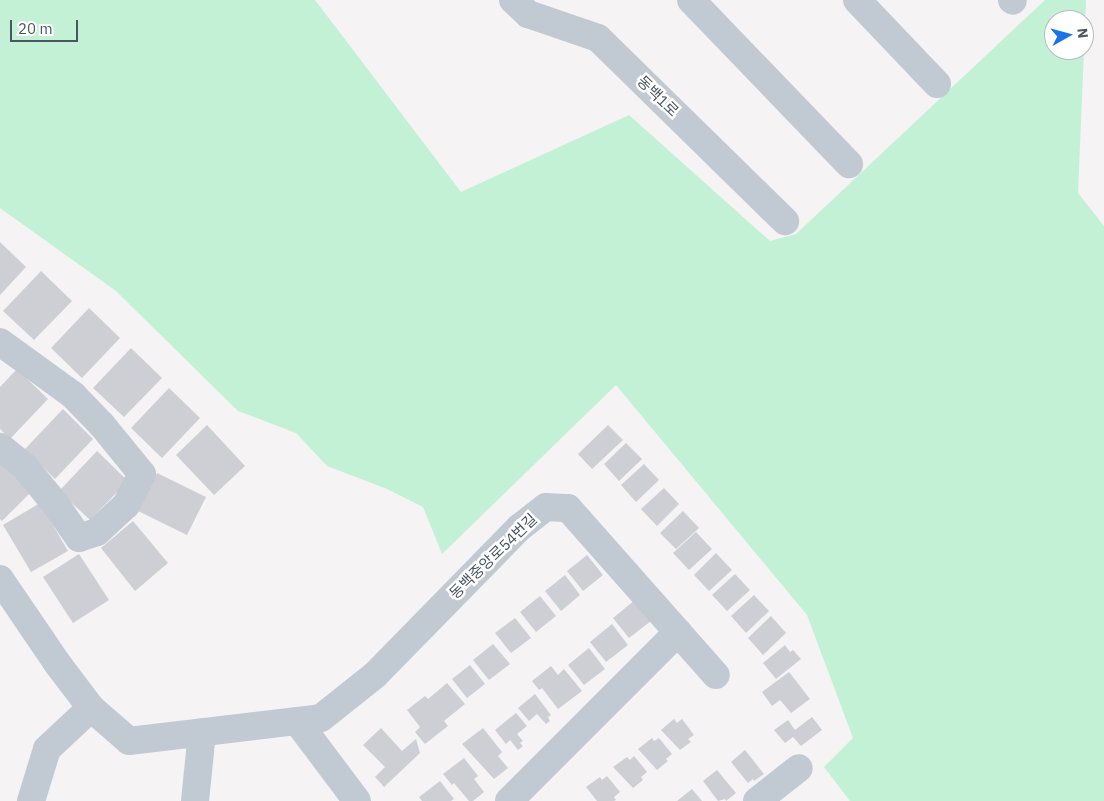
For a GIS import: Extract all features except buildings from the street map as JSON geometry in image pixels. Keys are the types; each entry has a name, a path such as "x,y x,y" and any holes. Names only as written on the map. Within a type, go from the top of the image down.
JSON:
{"street":[{"name":"동백1로","path":"513,0 528,14 598,38 785,221"},
{"path":"691,0 849,164"},
{"path":"857,0 937,84"},
{"path":"0,342 73,395 108,432 142,474 126,505 97,532 79,538 57,506 25,467 0,447"},
{"name":"동백중앙로54번길","path":"0,579 57,663 91,708 129,741 298,721 321,718 375,675 519,528 546,507 568,508 716,675"},
{"path":"509,801 678,632"},
{"path":"30,801 47,749 91,708"},
{"path":"298,721 357,801"},
{"path":"195,801 202,732"},
{"path":"757,801 799,768"}],"green space":[{"path":"0,0 315,0 461,192 629,115 770,241 796,234 1045,0 1086,0 1086,10 1044,10 1044,60 1084,60 1078,193 1104,226 1104,801 850,801 824,767 853,738 807,615 616,385 442,554 423,507 387,489 327,466 296,433 238,411 116,291 0,208"}]}
